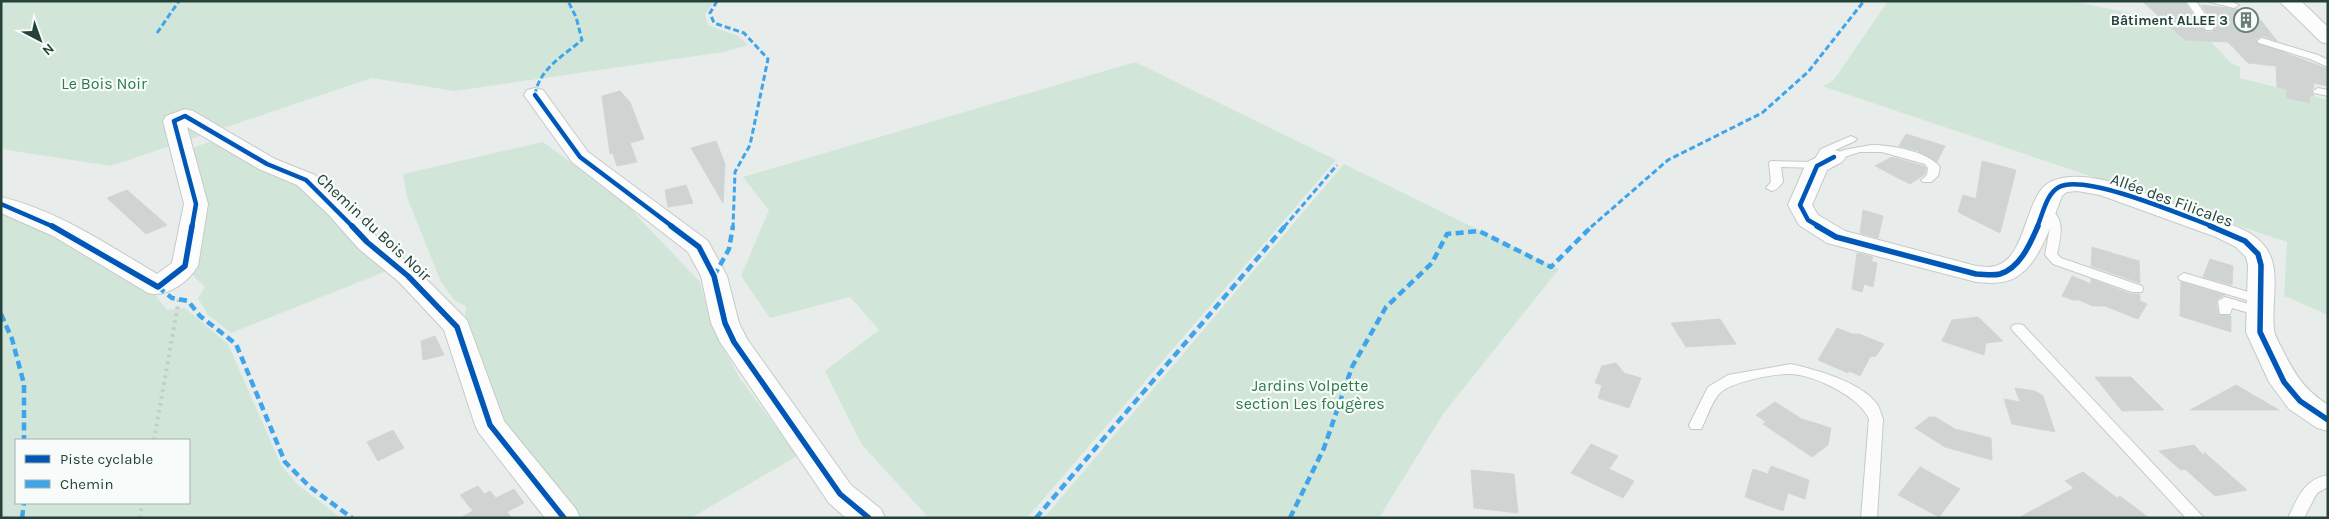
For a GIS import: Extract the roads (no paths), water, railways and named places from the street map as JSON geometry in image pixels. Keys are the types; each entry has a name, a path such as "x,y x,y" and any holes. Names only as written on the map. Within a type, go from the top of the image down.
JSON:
{"street":[{"path":"2289,1 2328,38"},
{"path":"536,95 580,157 698,247 714,276 725,323 734,342 840,494 869,518"},
{"name":"Chemin du Bois Noir","path":"1,204 36,216 99,250 158,287 184,266 196,204 174,121 185,116 267,164 306,180 337,209 367,242 408,276 457,327 490,425 564,518"},
{"name":"Allée des Filicales","path":"1834,154 1800,204 1808,220 1836,237 1976,274 1999,275 2012,269 2021,260 2051,194 2060,186 2077,184 2105,188 2165,216 2225,231 2245,241 2258,254 2261,265 2260,332 2284,382 2300,402 2328,420"}],"lane":[{"path":"2191,1 2209,28"},
{"path":"2211,1 2234,5"},
{"path":"2262,41 2314,57 2328,64"},
{"path":"1772,188 1777,182 1775,163 1867,148 1890,149 1930,162 1934,167 1932,176 1927,180"},
{"path":"2043,211 2052,216 2056,227 2051,255 2057,261 2136,289"},
{"path":"2184,277 2260,306"},
{"path":"2225,311 2225,301 2260,306"},
{"path":"2018,328 2090,408 2196,518"},
{"path":"1696,424 1713,391 1733,378 1792,369 1814,374 1858,394 1871,407 1876,419 1869,518"},
{"path":"2296,518 2310,489 2323,481 2328,481"}],"place":[{"name":"Bâtiment ALLEE 3","path":"2246,20"}],"park label":[{"name":"Le Bois Noir","path":"104,83"},
{"name":"Jardins Volpette section Les fougères","path":"1310,394"}]}
